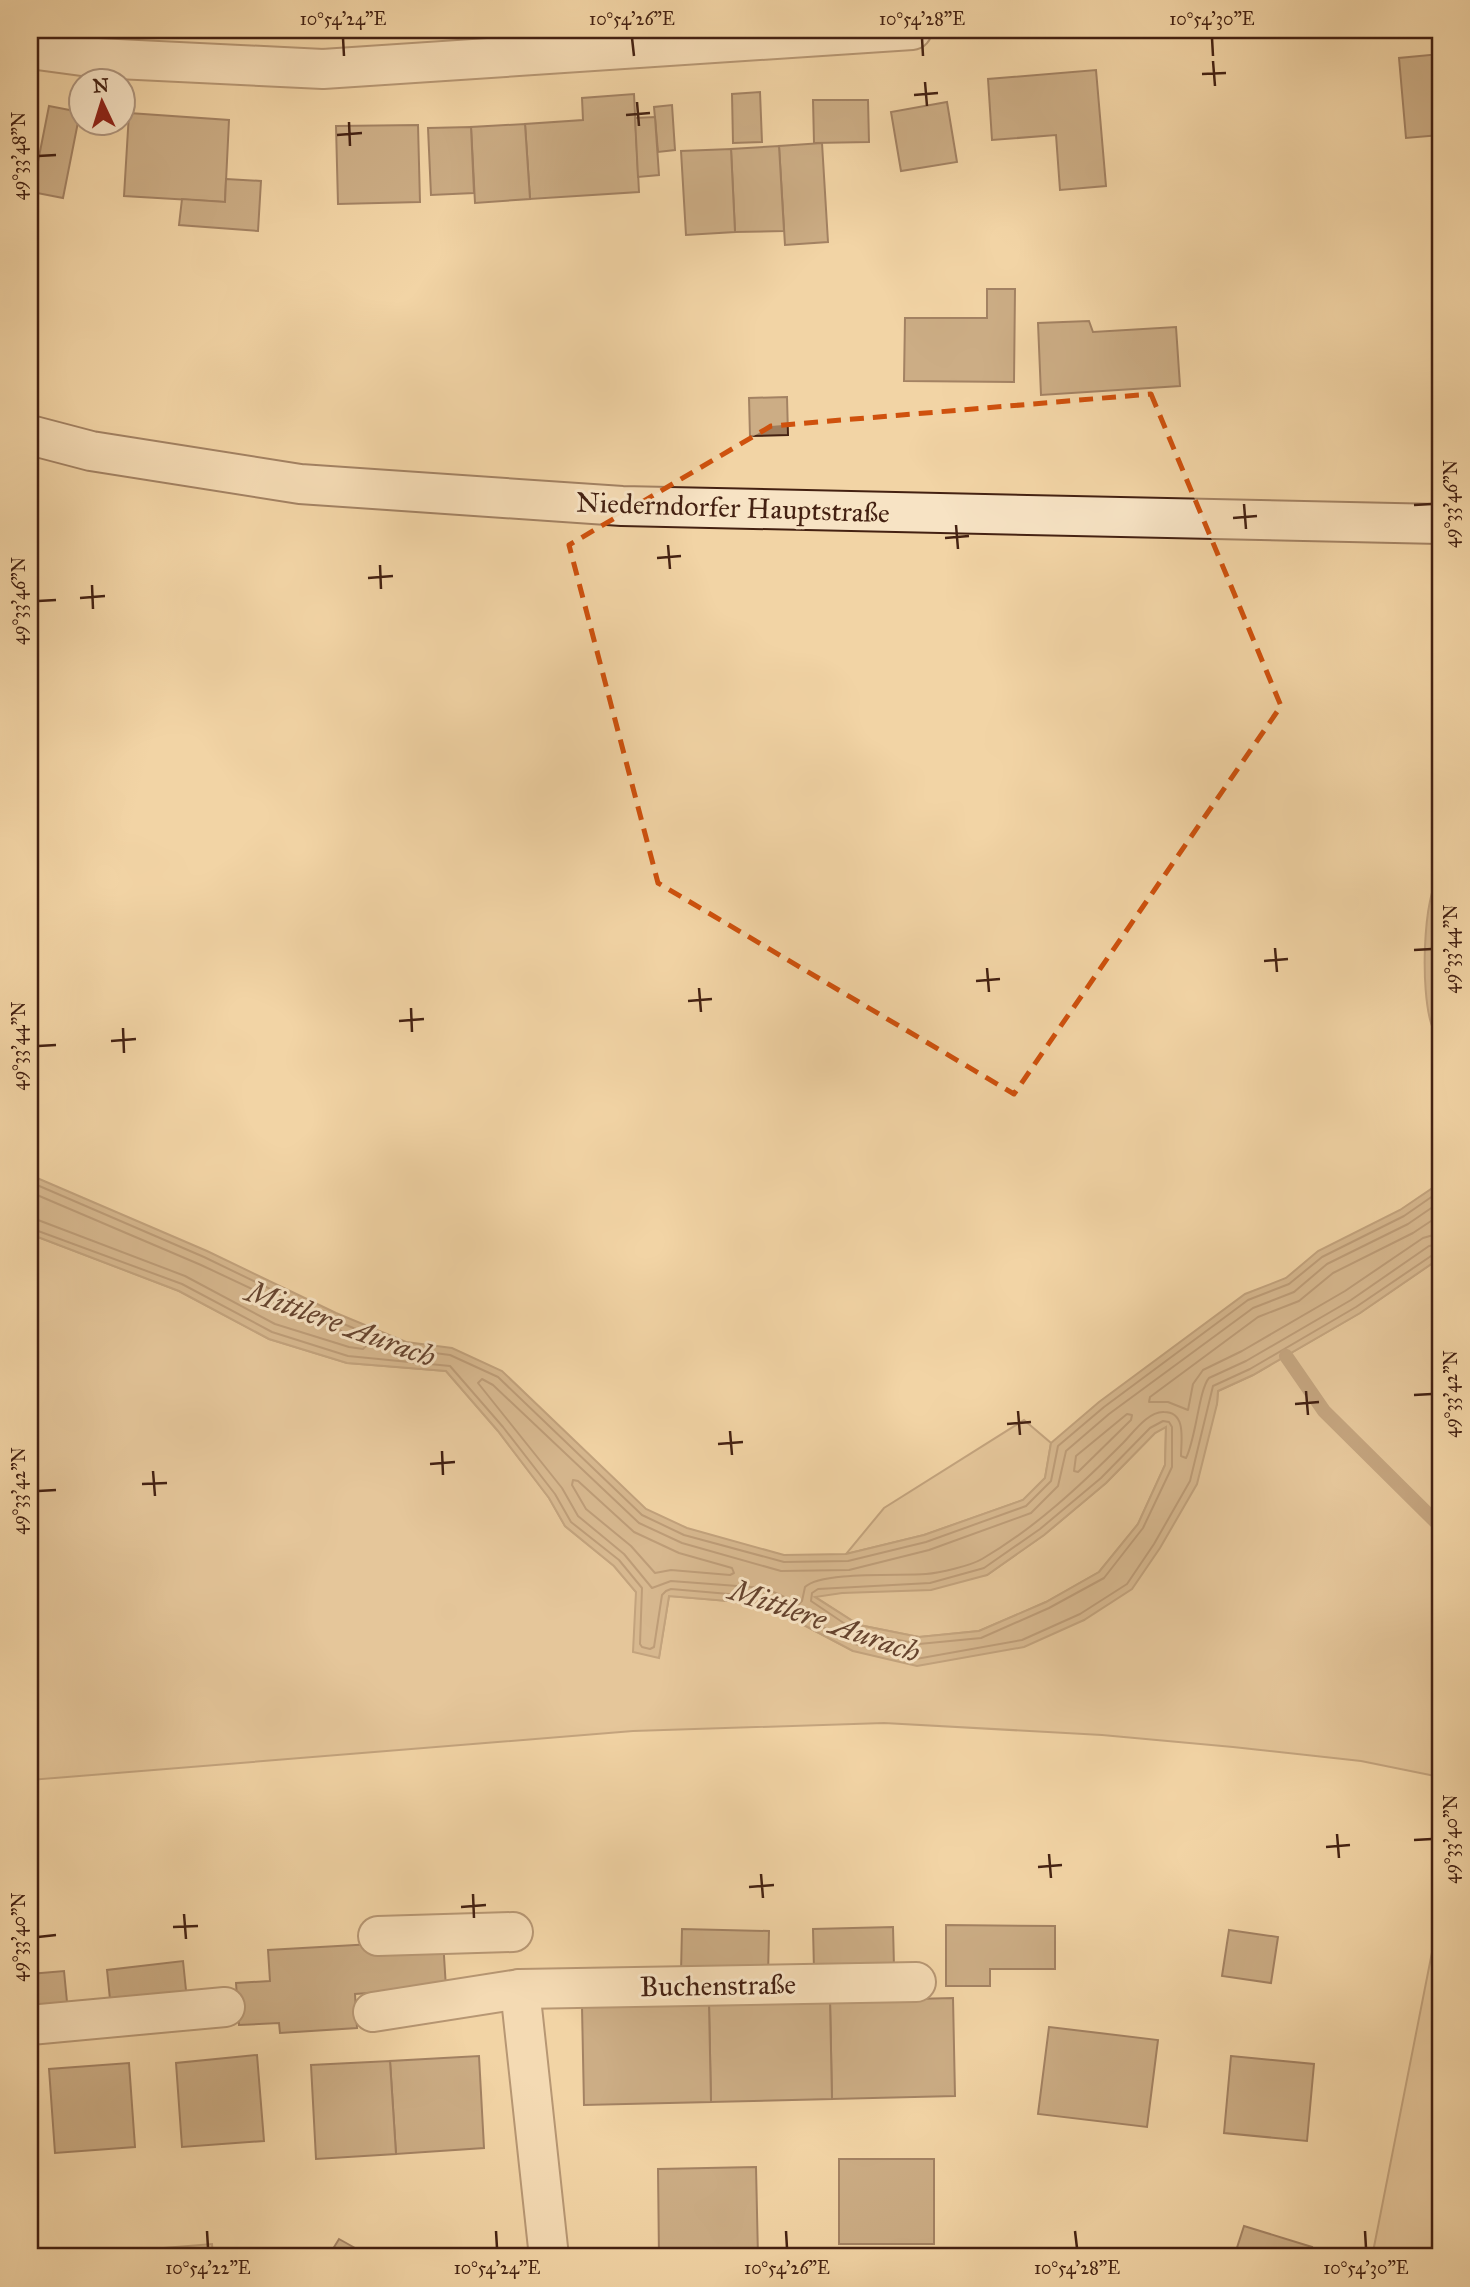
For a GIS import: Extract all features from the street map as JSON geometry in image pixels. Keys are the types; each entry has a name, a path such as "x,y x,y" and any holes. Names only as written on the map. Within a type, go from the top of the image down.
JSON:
{"street":[{"path":"30,48 97,58 323,69 912,30"},
{"name":"Niederndorfer Hauptstraße","path":"30,436 91,451 300,484 622,506 1440,524"},
{"path":"378,1936 513,1932"},
{"name":"Buchenstraße","path":"373,2012 520,1989 916,1982"},
{"path":"520,1989 549,2257"},
{"path":"30,2025 225,2007"}],"highlighted area":[{"path":"1151,394 1281,706 1014,1094 658,883 569,545 771,426"}],"shaded area":[{"path":"30,675 38,677 30,802"},
{"path":"30,1234 179,1291 269,1339 347,1363 446,1371 498,1431 549,1498 565,1526 614,1566 636,1592 659,1657 669,1596 764,1604 853,1651 1084,1620 1217,1404 1218,1391 1253,1375 1360,1313 1440,1258 1440,1777 1361,1761 1233,1747 1102,1735 884,1723 633,1731 30,1780"},
{"path":"1024,1420 1051,1443 1045,1478 1023,1500 924,1535 846,1554 884,1508"},
{"path":"1166,1426 1165,1465 1138,1524 1099,1572 1046,1602 979,1631 919,1637 859,1625 814,1596 987,1575 1044,1535 1106,1483 1155,1433"},
{"path":"1440,1911 1440,2257 1372,2257 1436,1932"},
{"path":"212,2244 213,2257 91,2257 90,2254"}],"water":[{"path":"1440,873 1440,1043 1428,1008 1425,946 1430,904"},
{"name":"Mittlere Aurach","path":"30,1175 207,1251 336,1313 406,1342 452,1348 502,1371 646,1509 687,1528 784,1555 846,1554 924,1535 1023,1500 1045,1478 1051,1443 1099,1402 1245,1294 1286,1278 1318,1251 1400,1210 1440,1183 1440,1258 1360,1313 1253,1375 1218,1391 1197,1484 1160,1548 1132,1589 1084,1620 1024,1647 917,1666 853,1651 764,1604 669,1596 659,1658 633,1652 636,1592 614,1566 565,1526 549,1498 498,1431 446,1371 347,1363 269,1339 179,1291 30,1234","holes":["1166,1427 1165,1465 1138,1524 1099,1572 1046,1602 979,1631 919,1637 859,1625 815,1597 842,1593 931,1590 987,1575 1044,1535 1106,1483 1155,1433"]}],"building":[{"path":"1440,54 1440,135 1406,138 1399,58"},
{"path":"1096,70 1106,186 1060,190 1056,135 992,140 988,79"},
{"path":"760,92 762,142 733,143 732,94"},
{"path":"634,94 639,192 530,199 525,124 583,120 582,98"},
{"path":"813,100 868,100 869,142 814,143"},
{"path":"947,102 957,162 901,171 891,112"},
{"path":"672,105 675,150 658,152 654,107"},
{"path":"49,106 66,109 66,136 75,136 63,198 32,192"},
{"path":"136,113 229,120 225,202 124,196 128,136 136,136"},
{"path":"655,117 659,175 638,177 635,118"},
{"path":"525,124 530,199 475,203 471,127"},
{"path":"418,125 420,202 338,204 336,126"},
{"path":"471,127 474,193 431,195 428,128"},
{"path":"822,143 828,242 785,245 779,146"},
{"path":"779,146 784,231 735,232 731,149"},
{"path":"731,149 735,232 686,235 681,151"},
{"path":"226,179 261,181 258,231 179,225 182,199 225,202"},
{"path":"987,289 1015,289 1014,382 904,381 905,318 987,318"},
{"path":"1089,321 1093,332 1176,327 1180,386 1041,395 1038,323"},
{"path":"787,397 788,435 750,436 749,398"},
{"path":"946,1925 1055,1926 1055,1969 990,1969 990,1986 946,1986"},
{"path":"893,1927 894,1967 814,1970 813,1929"},
{"path":"682,1929 769,1931 768,1976 681,1972"},
{"path":"1229,1930 1278,1937 1271,1983 1222,1976"},
{"path":"443,1940 446,1988 355,1994 357,2028 280,2033 279,2023 239,2025 236,1983 270,1981 268,1950"},
{"path":"183,1961 187,2000 111,2009 107,1970"},
{"path":"64,1971 68,2012 30,2016 30,1974"},
{"path":"953,1998 955,2096 832,2099 830,2001"},
{"path":"830,2001 832,2099 711,2102 709,2004"},
{"path":"709,2004 711,2102 584,2105 582,2007"},
{"path":"1049,2027 1158,2040 1147,2127 1038,2114"},
{"path":"257,2055 264,2141 182,2147 176,2063"},
{"path":"479,2056 484,2148 396,2154 390,2061"},
{"path":"1231,2056 1314,2064 1307,2141 1224,2133"},
{"path":"390,2061 396,2154 316,2159 311,2065"},
{"path":"129,2063 135,2147 55,2153 49,2069"},
{"path":"839,2159 934,2159 934,2244 839,2244"},
{"path":"756,2167 758,2257 659,2257 658,2169"},
{"path":"1244,2226 1312,2247 1309,2257 1234,2257"},
{"path":"339,2239 371,2257 328,2257"}],"waterway":[{"path":"1286,1356 1324,1411 1440,1526"}]}
